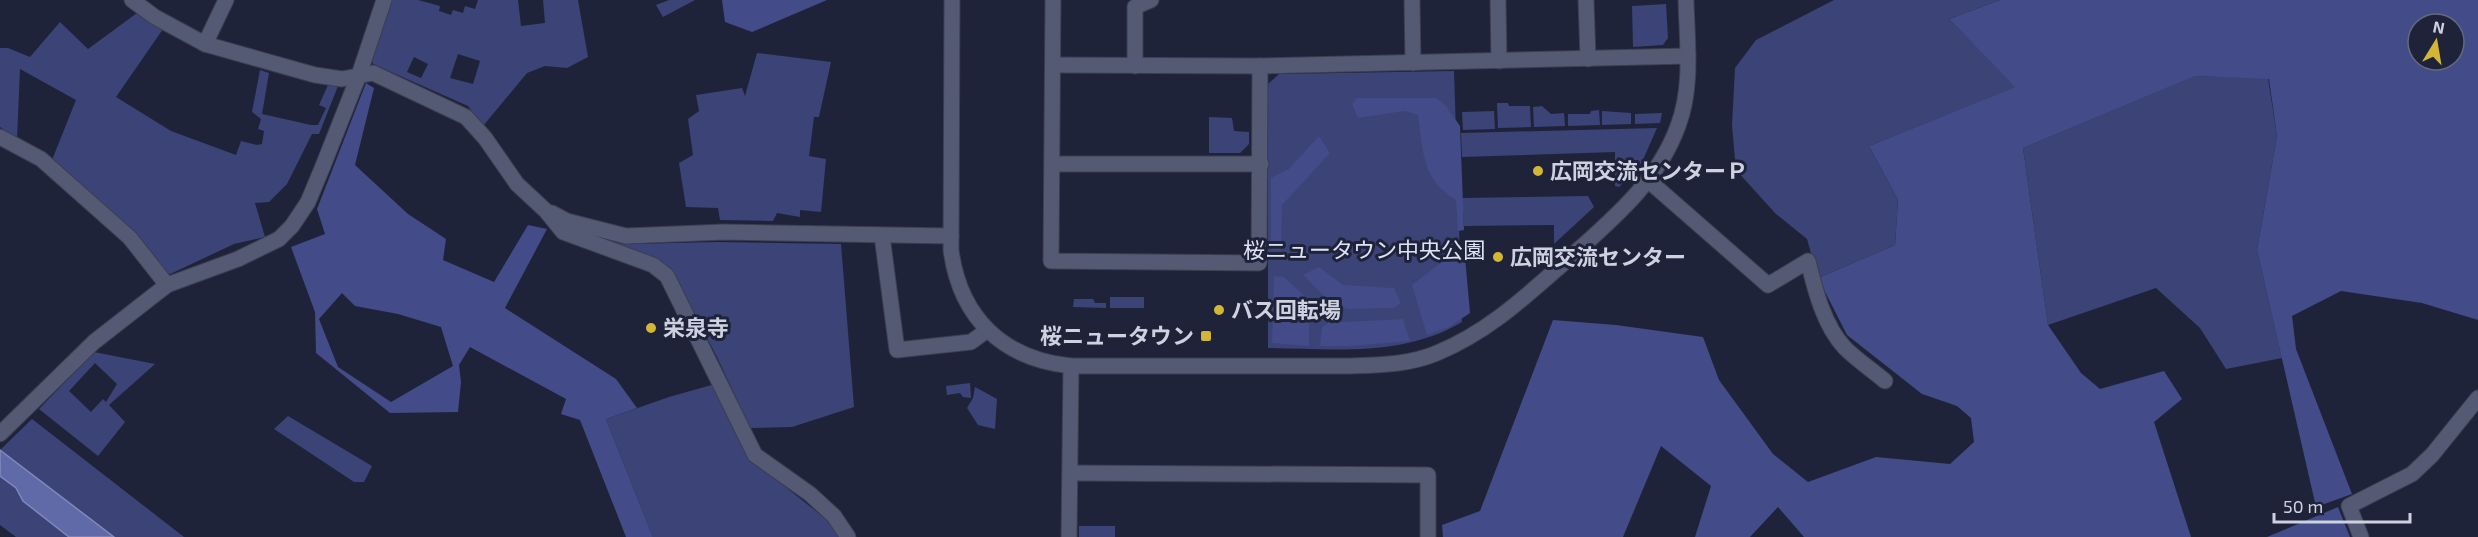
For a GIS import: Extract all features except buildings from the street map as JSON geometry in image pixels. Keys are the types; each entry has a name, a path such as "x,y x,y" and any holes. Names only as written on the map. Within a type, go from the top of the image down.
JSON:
{"street":[{"path":"132,0 155,17 205,44 315,75 342,79 373,73 466,117 485,138 517,184 546,211 563,232 653,265 668,276 755,455 810,494 834,516 848,537"},
{"path":"205,44 226,0"},
{"path":"0,434 94,342 167,285 238,259 279,239 292,226 308,202 359,75 384,0"},
{"path":"952,0 951,236 953,263 958,284 965,300 986,331 1023,354 1054,364 1071,366 1348,366 1404,362 1429,356 1482,331 1509,312 1620,212 1649,181 1666,154 1679,124 1687,88 1686,0"},
{"path":"1053,0 1052,261 1259,263 1260,66"},
{"path":"1135,66 1135,7 1150,0"},
{"path":"1412,0 1413,63"},
{"path":"1498,0 1499,61"},
{"path":"1586,0 1588,58"},
{"path":"1053,65 1260,66 1688,56"},
{"path":"0,137 41,159 130,238 167,285"},
{"path":"1052,164 1261,164"},
{"path":"1649,181 1768,285 1808,261 1822,309 1835,334 1844,347 1885,381"},
{"path":"546,211 567,221 626,236 724,232 951,236"},
{"path":"882,236 897,350 971,342 986,331"},
{"path":"1070,537 1071,366"},
{"path":"2361,537 2349,506 2412,474 2432,456 2478,398"},
{"path":"1070,473 1428,475 1428,537"}],"green space":[{"path":"390,0 418,0 440,6 439,11 451,15 453,10 463,13 465,6 475,9 478,0 518,0 521,26 545,23 543,0 578,0 588,57 567,68 545,66 527,73 483,126 468,106 373,64 371,58","holes":["458,54 480,61 473,84 450,78","414,57 428,64 421,78 407,72"]},
{"path":"669,0 695,0 663,17 656,5"},
{"path":"1834,0 2000,0 1949,19 2016,87 1869,146 1898,200 1895,245 1818,278 1807,239 1776,214 1736,170 1732,125 1735,68 1756,40"},
{"path":"1666,4 1668,38 1663,45 1633,47 1632,6"},
{"path":"137,13 163,29 116,97 171,131 236,155 241,141 262,144 264,131 258,129 261,119 252,112 260,70 269,73 262,114 311,125 318,125 326,108 319,105 328,85 338,86 319,134 312,134 287,184 269,202 255,203 265,237 234,244 166,276 138,235 52,160 76,100 20,69 17,139 0,127 0,48 8,48 30,57 60,22 88,49"},
{"path":"757,53 831,62 819,117 814,117 809,156 826,159 821,212 800,210 800,217 777,213 773,221 720,220 718,208 686,207 679,163 693,155 688,119 699,111 696,95 742,88 745,96"},
{"name":"桜ニュータウン中央公園","path":"1454,71 1462,322 1440,333 1392,346 1343,349 1268,348 1268,84 1279,74"},
{"path":"2194,76 2268,78 2277,136 2257,250 2282,358 2226,369 2200,328 2156,288 2048,325 2023,148"},
{"path":"1497,103 1508,103 1509,106 1530,106 1531,127 1498,128"},
{"path":"1542,106 1551,114 1564,113 1565,126 1534,127 1533,107"},
{"path":"1599,110 1600,125 1568,126 1568,114 1590,114 1591,111"},
{"path":"1494,111 1495,129 1463,130 1462,112"},
{"path":"1602,111 1631,113 1631,124 1602,125"},
{"path":"1662,113 1660,123 1635,124 1635,114"},
{"path":"1209,117 1232,118 1234,131 1249,132 1249,144 1240,153 1209,153"},
{"path":"1657,128 1642,162 1619,187 1615,186 1615,152 1462,157 1461,133"},
{"path":"1588,196 1594,207 1554,244 1554,225 1464,226 1462,198"},
{"path":"597,239 627,244 717,242 841,244 854,407 792,427 750,428 717,357 675,277 657,258"},
{"path":"1110,297 1144,297 1144,308 1110,308"},
{"path":"1074,299 1093,299 1095,303 1106,303 1106,308 1073,307"},
{"path":"94,352 155,364 109,405 125,422 98,456 39,409","holes":["95,363 117,384 106,402 103,399 91,412 69,391"]},
{"path":"970,383 971,398 963,397 960,393 947,395 946,386"},
{"path":"715,384 748,457 832,524 839,537 653,537 606,419"},
{"path":"975,387 997,399 995,429 978,425 967,408 973,398"},
{"path":"288,416 372,466 364,482 354,482 274,429"},
{"path":"32,419 184,537 114,537 0,450"},
{"path":"0,476 16,488 23,501 69,537 16,537 0,525"},
{"path":"1079,526 1115,526 1115,537 1079,537"}],"shaded area":[{"path":"722,0 827,0 752,32 725,22"},
{"path":"2000,0 2478,0 2478,320 2422,303 2341,291 2292,316 2296,349 2352,494 2316,507 2257,250 2277,136 2269,79 2195,76 2023,148 2048,325 2081,373 2100,389 2164,371 2182,399 2154,422 2191,537 1804,537 1778,507 1750,537 1695,537 1711,486 1661,446 1623,537 1443,537 1442,525 1480,511 1553,320 1616,325 1703,337 1719,380 1773,454 1808,482 1876,457 1950,464 1974,442 1971,418 1957,406 1922,394 1847,335 1818,278 1895,245 1898,200 1869,146 2015,87 1949,19"},
{"path":"366,83 374,88 355,165 408,214 446,239 443,260 494,282 528,225 547,229 505,308 616,379 637,408 606,419 653,537 626,537 580,420 561,414 566,399 470,347 459,365 461,382 458,412 390,413 316,353 315,312 291,247 325,234 317,209","holes":["342,293 355,306 398,314 441,327 453,366 391,402 338,367 319,319"]},
{"path":"1357,98 1436,98 1446,106 1460,126 1464,230 1458,231 1456,200 1436,183 1426,164 1418,115 1405,111 1358,118 1352,104"},
{"path":"1319,136 1330,153 1282,205 1281,250 1271,250 1271,178 1289,169"},
{"path":"1465,257 1470,313 1449,327 1427,335 1412,285 1447,258"},
{"path":"1319,267 1343,285 1394,288 1401,303 1394,308 1348,309 1332,304 1303,275"},
{"path":"1274,276 1284,277 1309,300 1309,346 1272,343"},
{"path":"1403,319 1410,341 1320,346 1322,327 1333,320 1344,322"},
{"path":"0,450 114,537 69,537 23,501 16,488 0,476"},
{"path":"2338,507 2350,537 2267,537"}],"place":[{"name":"広岡交流センターＰ","path":"1538,171"},
{"name":"広岡交流センター","path":"1498,257"},
{"name":"バス回転場","path":"1219,310"},
{"name":"栄泉寺","path":"651,328"},
{"name":"桜ニュータウン","path":"1206,336"}]}
